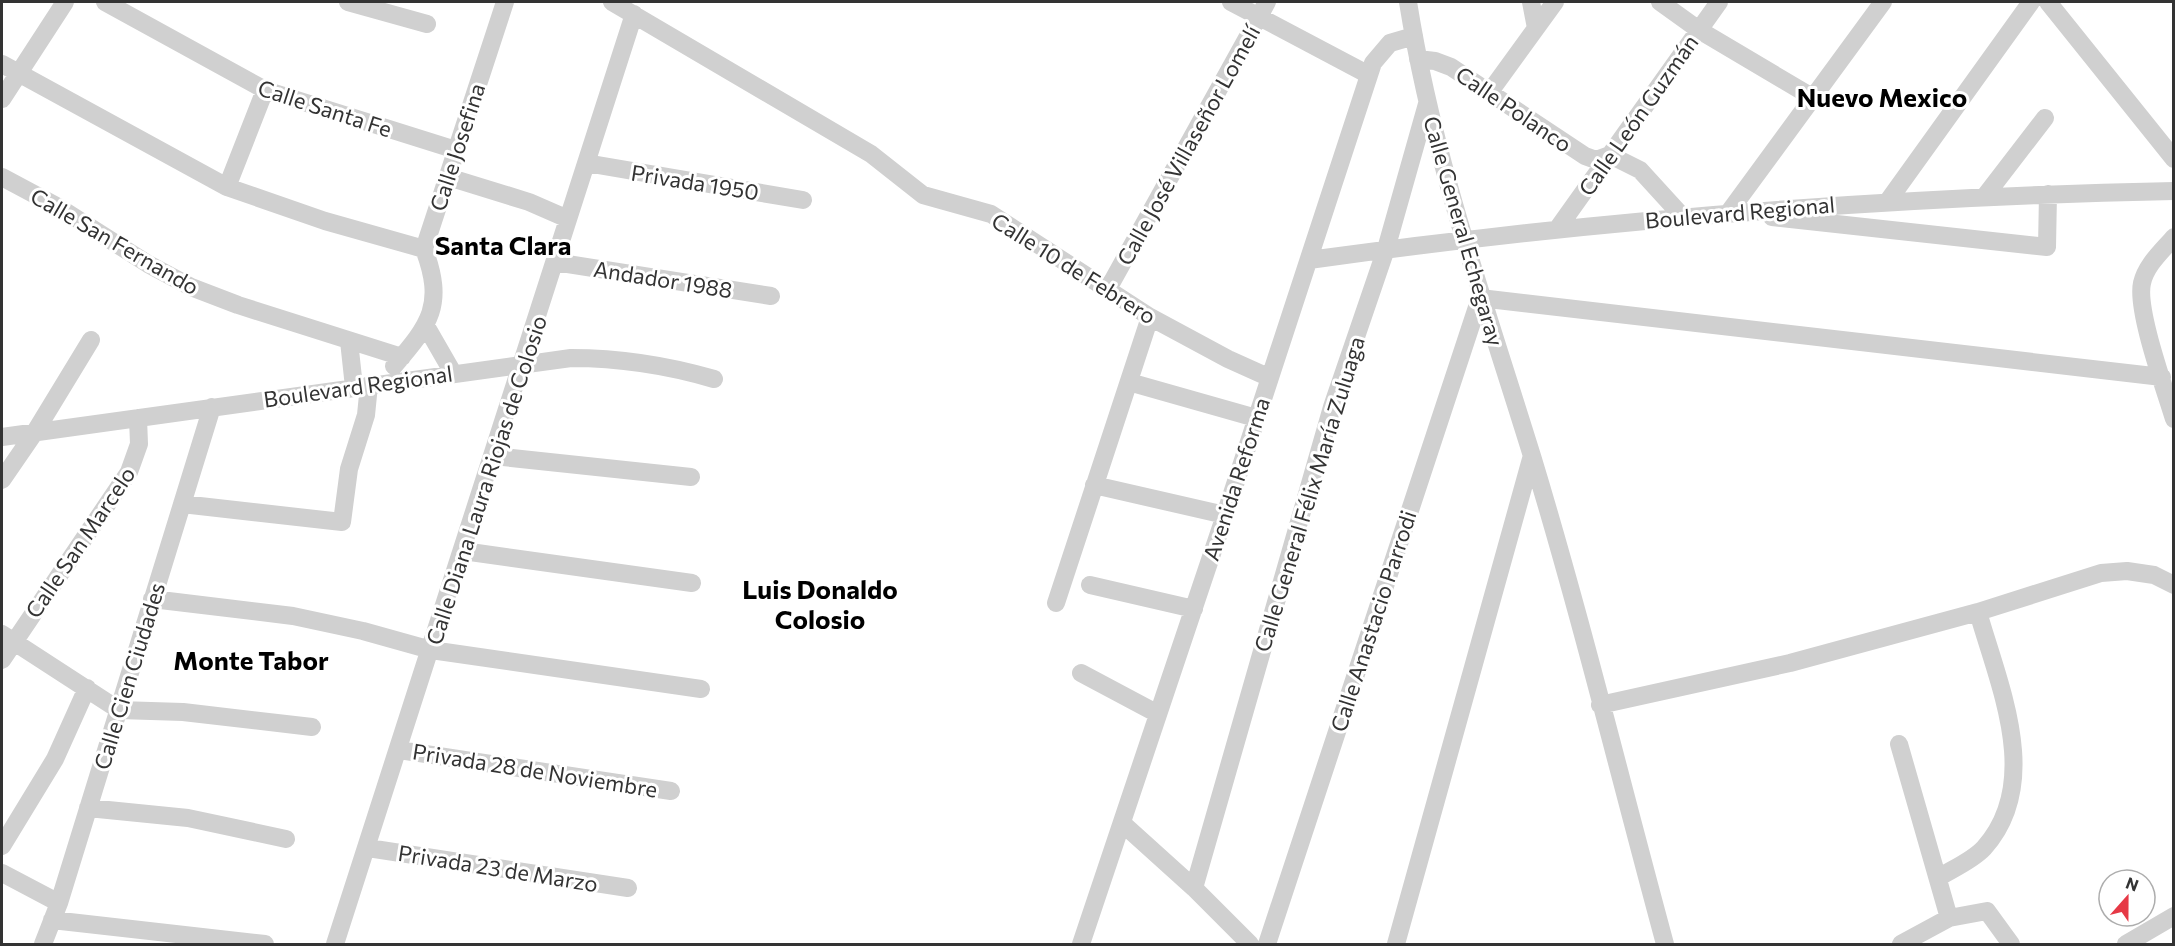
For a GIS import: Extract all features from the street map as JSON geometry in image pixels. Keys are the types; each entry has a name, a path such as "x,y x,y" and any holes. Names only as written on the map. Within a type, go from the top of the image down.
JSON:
{"street":[{"path":"2,99 65,2"},
{"name":"Calle Santa Fe","path":"105,2 265,90 456,150"},
{"path":"348,2 373,5 427,24"},
{"name":"Calle Josefina","path":"424,249 505,2"},
{"name":"Calle 10 de Febrero","path":"612,2 871,154 923,195 991,214 1150,317 1228,359 1268,377"},
{"path":"1231,2 1263,9 1369,75"},
{"name":"Calle General Echegaray","path":"1408,2 1418,59 1462,239 1532,458 1665,945"},
{"path":"1531,2 1536,28"},
{"path":"1489,93 1555,2"},
{"path":"1660,2 1699,30 1812,97"},
{"name":"Calle León Guzmán","path":"1558,228 1719,2"},
{"path":"1883,2 1729,212 2047,247 2048,194"},
{"path":"1888,201 2031,2"},
{"path":"2048,2 2174,159"},
{"name":"Calle José Villaseñor Lomelí","path":"1108,289 1263,9"},
{"name":"Calle Diana Laura Riojas de Colosio","path":"335,945 634,14"},
{"name":"Avenida Reforma","path":"1081,945 1226,515 1268,377 1369,75 1376,57 1384,47 1401,38 1414,36"},
{"name":"Calle Polanco","path":"1418,59 1435,60 1451,66 1579,153 1596,160 1610,155"},
{"path":"2,64 227,187 325,221 424,249 433,288 426,326 402,357 367,385"},
{"path":"227,187 265,90"},
{"name":"Calle General Félix María Zuluaga","path":"1194,888 1332,406 1386,249 1428,102"},
{"path":"1985,196 2045,118"},
{"path":"1610,155 1640,170 1682,216"},
{"name":"Privada 1950","path":"586,163 803,200"},
{"name":"Calle San Fernando","path":"2,177 60,208 148,264 191,287 402,357"},
{"path":"448,177 529,202 568,219"},
{"name":"Boulevard Regional","path":"1309,260 1558,228 1729,212 1985,196 2174,191"},
{"path":"2174,237 2150,264 2142,283 2142,303 2174,419"},
{"name":"Andador 1988","path":"555,262 771,296"},
{"path":"1480,298 2162,377"},
{"name":"Calle Anastacio Parrodi","path":"1267,945 1480,298"},
{"path":"1056,603 1150,317"},
{"path":"426,326 453,373"},
{"path":"2,480 35,432 91,340"},
{"path":"182,504 342,522 346,487 366,415 367,385 349,341"},
{"name":"Boulevard Regional","path":"2,437 571,358 620,358 668,366 714,379"},
{"path":"1129,382 1256,418"},
{"name":"Calle Cien Ciudades","path":"43,945 59,903 212,407"},
{"name":"Calle San Marcelo","path":"2,660 8,638 129,472 139,444 138,418"},
{"path":"493,456 691,477"},
{"path":"1396,945 1532,458"},
{"path":"1094,485 1226,515"},
{"path":"462,551 692,583"},
{"path":"1600,705 1790,663 1978,612 2101,573 2127,570 2145,573 2174,585"},
{"path":"1090,585 1194,609"},
{"path":"152,599 293,616 363,631 431,650 701,689"},
{"path":"1938,878 1982,850 1999,829 2010,801 2014,756 2010,726 1978,612"},
{"path":"8,638 119,710 183,712 312,727"},
{"path":"1081,673 1158,714"},
{"path":"2,846 55,759 87,688"},
{"path":"1899,744 1949,918"},
{"name":"Privada 28 de Noviembre","path":"399,750 671,791"},
{"path":"88,808 188,818 286,839"},
{"path":"1122,823 1194,888 1250,945"},
{"name":"Privada 23 de Marzo","path":"368,848 628,888"},
{"path":"2,873 59,903"},
{"path":"1901,945 1949,918 1987,911 2011,945"},
{"path":"2126,945 2174,916"},
{"path":"52,920 264,945"}],"district":[{"name":"Nuevo Mexico","path":"1882,96"},
{"name":"Santa Clara","path":"503,244"},
{"name":"Luis Donaldo Colosio","path":"820,603"},
{"name":"Monte Tabor","path":"251,659"}]}
